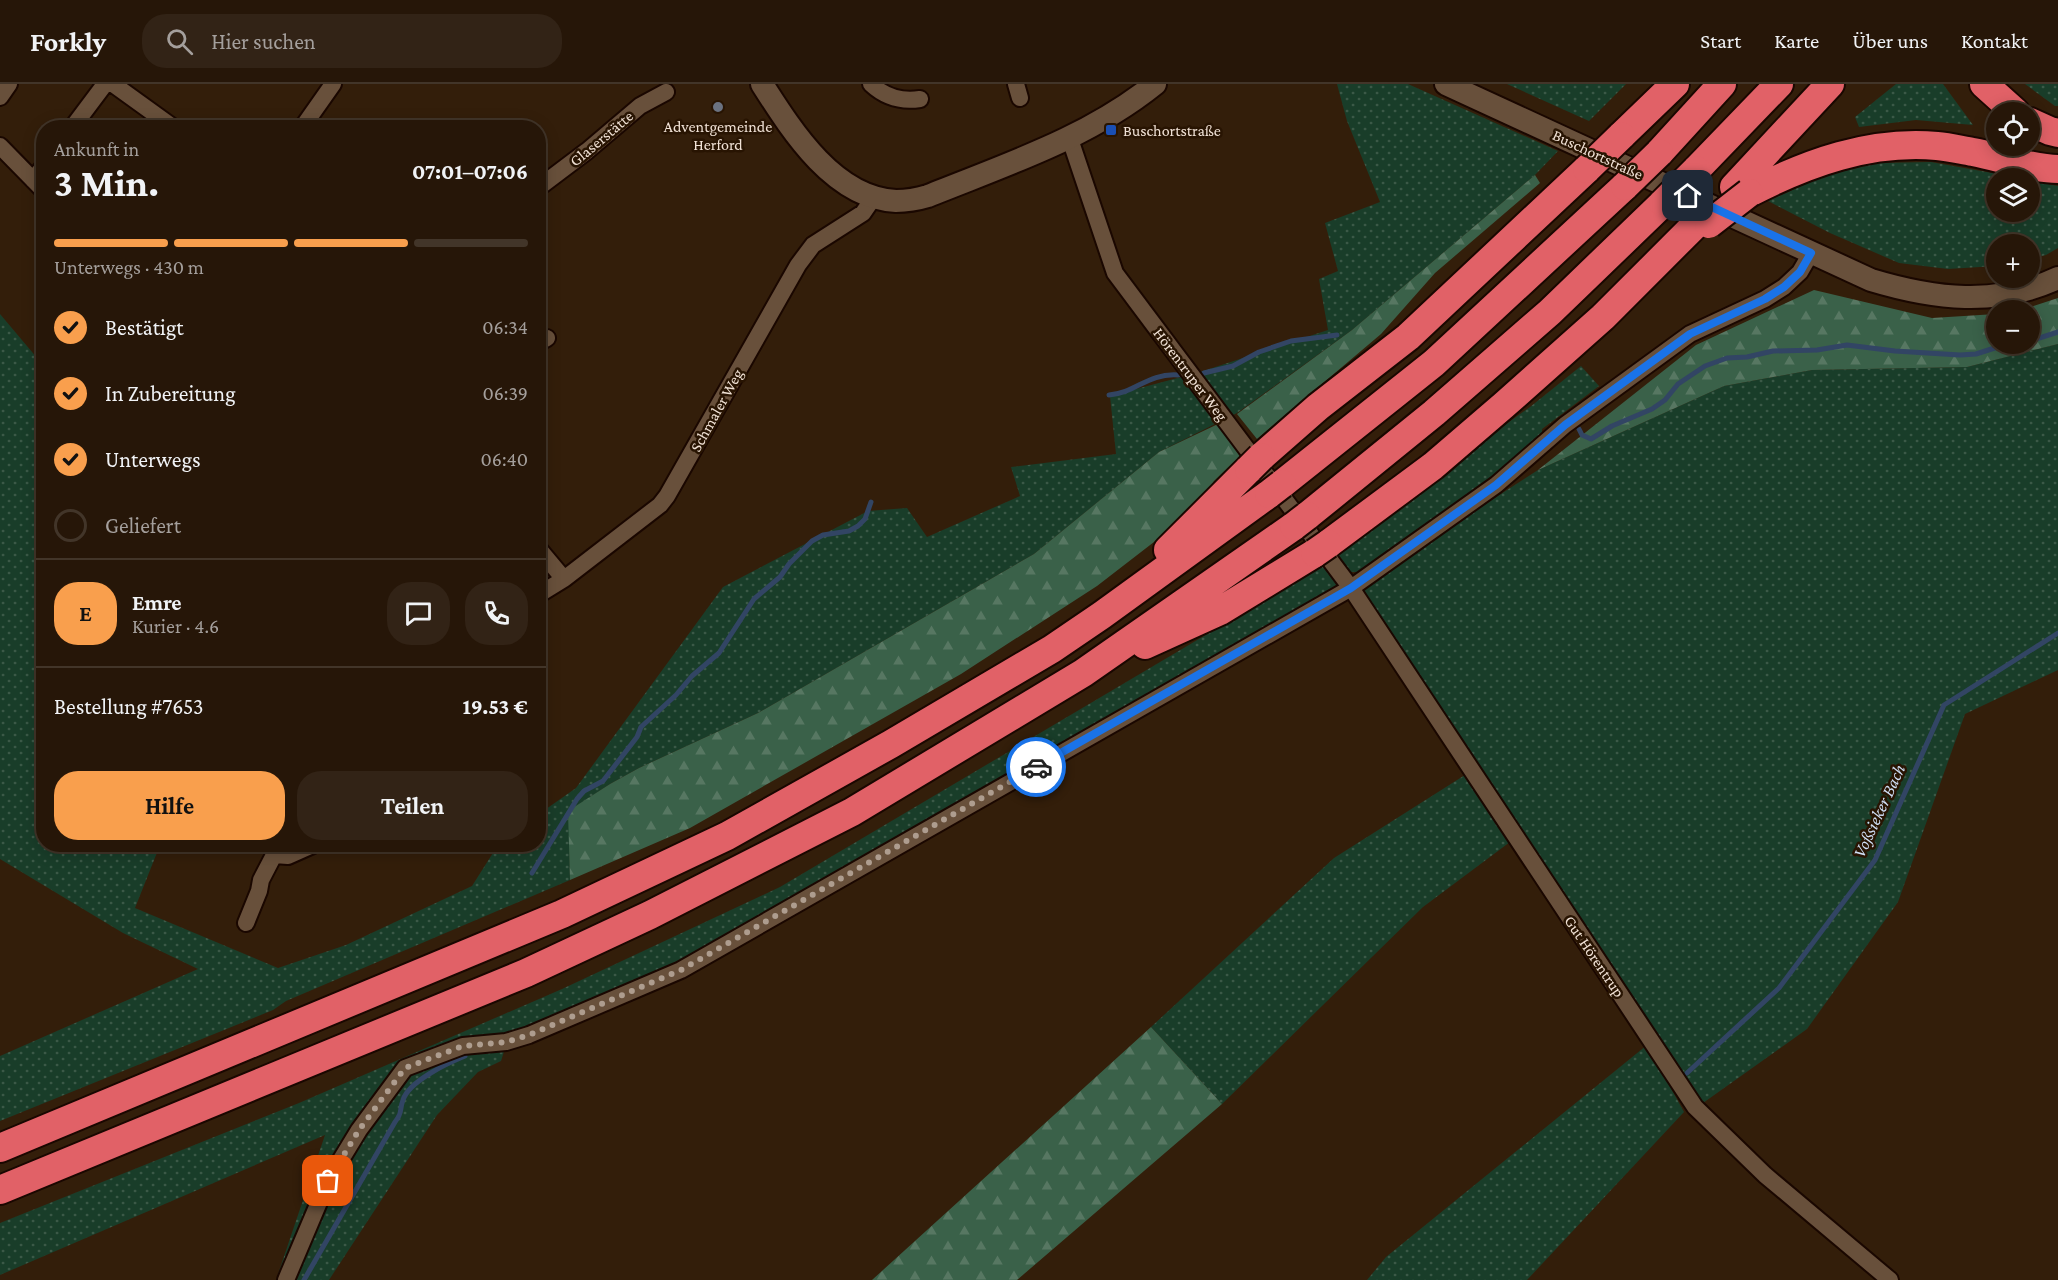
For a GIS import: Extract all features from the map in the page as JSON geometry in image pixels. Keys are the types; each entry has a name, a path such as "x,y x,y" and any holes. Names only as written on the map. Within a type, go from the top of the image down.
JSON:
{"highway":[{"path":"1621,136 1659,84"},
{"path":"1102,615 1255,463 1318,406 1408,337 1675,84"},
{"path":"0,1148 562,914 727,836 891,744 1052,649 1275,489 1434,363 1625,186 1659,153 1722,84"},
{"path":"0,1190 515,978 650,915 852,812 1083,673 1300,521 1434,413 1550,312 1663,203 1779,84"},
{"path":"1083,673 1220,611 1322,549 1433,466 1603,317 1664,255 1742,190 1830,84"},
{"path":"1984,84 2004,102"},
{"path":"2040,126 2058,133"},
{"path":"1742,190 1821,161 1861,151 1899,146 1937,146 2058,170"}],"main road":[{"path":"762,84 783,117 818,159 832,172 852,187 873,197 906,201 928,196 1070,139 1102,122 1155,84"},
{"name":"Buschortstraße","path":"1446,84 1871,280 1907,291 1942,297 1978,297 2014,293 2044,285 2058,278"}],"street":[{"path":"0,96 9,84"},
{"path":"78,120 105,84"},
{"path":"113,84 163,120"},
{"path":"308,120 333,84"},
{"path":"871,84 877,90 894,98 906,101 920,99"},
{"name":"Glaserstätte","path":"546,182 640,106 666,92"},
{"name":"Hörentruper Weg","path":"1070,139 1115,273 1351,588"},
{"path":"0,146 36,183"},
{"name":"Schmaler Weg","path":"546,590 564,579 660,505 798,265 813,245 863,213 873,197"},
{"path":"286,1280 328,1181 359,1130 405,1068 463,1046 506,1042 529,1035 681,970 1351,588 1496,485 1565,425 1690,334 1765,299 1784,287 1800,272 1811,253"},
{"path":"546,558 564,579"},
{"name":"Gut Hörentrup","path":"1351,588 1695,1107 1765,1175 1890,1280"},
{"path":"246,923 259,891 270,852"},
{"path":"277,852 288,856 297,852"}],"green space":[{"path":"1337,84 1408,84 1558,151 1535,175 1352,330 1237,413 1159,452 1034,554 758,713 639,768 569,811 570,880 286,1001 273,1010 0,1121 0,1056 198,969 123,933 0,859 0,314 36,357 36,852 157,852 135,908 278,968 346,945 472,886 494,852 546,852 546,809 576,788 723,587 868,511 907,508 927,537 1020,496 1011,467 1116,454 1110,396 1200,372 1328,330 1319,279 1338,271 1325,223 1380,202 1347,121"},
{"path":"1507,84 1626,84 1589,121"},
{"path":"1896,84 1943,84 1973,125 1916,120 1859,127 1855,117"},
{"path":"2025,84 2058,84 2058,106 2055,106"},
{"path":"1931,162 1986,172 1986,222 2040,222 2040,183 2058,186 2058,248 2040,256 2040,234 1986,234 1986,267 1948,269 1899,263 1830,233 1768,201 1821,177 1875,163"},
{"path":"1535,175 1540,183 1435,273 1381,334 1257,439 1237,414 1352,330"},
{"path":"1814,290 1932,318 1986,315 1986,354 2018,354 1967,367 1812,370 1724,386 1538,470 1696,345"},
{"path":"2058,298 2058,344 2040,349 2040,304"},
{"path":"2058,344 2058,670 1965,714 1898,902 1807,1029 1703,1103 1658,1038 1647,1045 1510,842 1423,907 1222,1104 1151,1027 1334,858 1476,768 1359,591 1538,470 1724,386 1812,370 1967,367 2018,354 2040,354 2040,349"},
{"path":"1581,366 1599,386 1542,429 1542,440 1369,572 1350,572 1336,555 1351,546 1457,459 1530,407"},
{"path":"1218,424 1240,456 1214,481 1198,508 1097,586 961,674 690,828 570,880 568,811 639,768 758,713 1034,554 1159,452"},
{"path":"1324,565 1343,588 674,968 508,1039 501,1061 478,1072 437,1115 329,1280 276,1280 325,1135 0,1275 0,1223 299,1103 562,989 780,887"},
{"path":"1151,1027 1222,1104 1017,1280 872,1280"},
{"path":"1647,1045 1684,1112 1527,1280 1367,1280 1386,1257"}],"waterway":[{"path":"2040,338 2058,332"},
{"path":"1204,373 1233,366 1259,352 1291,341 1337,335"},
{"path":"1579,429 1582,435 1591,439 1612,426 1652,409 1665,400 1678,384 1705,366 1727,358 1747,357 1773,351 1817,350 1847,345 1960,355 1986,351"},
{"path":"1109,395 1127,391 1158,377 1178,375"},
{"path":"546,850 577,799 584,791 603,781 637,737 641,727 676,695 692,676 719,653 754,599 780,577 789,564 812,541 823,535 849,531 858,526 865,519 871,502"},
{"name":"Voßsieker Bach","path":"1687,1073 1779,988 1875,860 1944,705 2058,633"},
{"path":"532,873 545,852"},
{"path":"304,1280 399,1116 407,1093 430,1074 465,1056"}],"way so far":[{"path":"328,1181 359,1130 405,1068 463,1046 506,1042 529,1035 681,970 1036,767"}],"place":[{"name":"Adventgemeinde Herford","path":"718,107"},
{"name":"Buschortstraße","path":"1111,130"}],"route":[{"path":"1036,767 1351,588 1496,485 1565,425 1690,334 1709,323 1765,299 1784,287 1800,272 1811,253 1688,196"}]}
